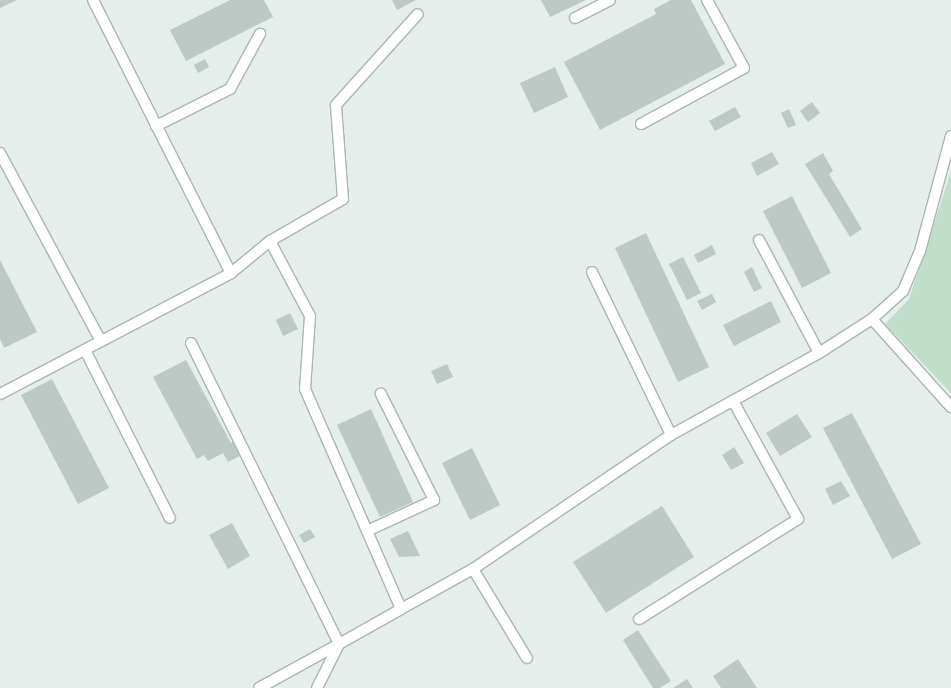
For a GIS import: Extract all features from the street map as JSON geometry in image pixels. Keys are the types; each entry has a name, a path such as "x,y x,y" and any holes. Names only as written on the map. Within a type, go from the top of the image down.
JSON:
{"lane":[{"path":"93,0 231,273"},
{"path":"575,18 610,0"},
{"path":"641,124 744,68 707,0"},
{"path":"0,394 231,273 270,241 343,200 336,104 418,14"},
{"path":"156,126 230,89 260,34"},
{"path":"259,688 473,569 671,434 819,353 872,319 903,291 920,251 951,136"},
{"path":"0,153 101,341"},
{"path":"759,240 819,353"},
{"path":"270,241 310,316 305,389 400,609"},
{"path":"592,272 671,434"},
{"path":"872,319 951,406"},
{"path":"190,343 339,644"},
{"path":"85,350 170,518"},
{"path":"367,531 434,500 381,394"},
{"path":"639,619 798,519 733,401"},
{"path":"473,569 527,658"},
{"path":"317,688 339,644"}],"green space":[{"path":"951,172 951,393 885,324 909,299"}],"building":[{"path":"0,0 17,0 0,8"},
{"path":"230,0 264,0 273,17 186,61 170,30"},
{"path":"392,0 416,0 397,10"},
{"path":"541,0 586,0 550,17"},
{"path":"671,0 691,0 725,64 600,130 564,62 656,14 654,9"},
{"path":"205,59 209,67 198,73 194,65"},
{"path":"555,67 568,97 534,113 520,83"},
{"path":"812,102 820,113 808,122 800,111"},
{"path":"735,107 741,117 715,131 709,121"},
{"path":"789,109 796,125 788,128 781,113"},
{"path":"772,152 779,164 757,176 751,163"},
{"path":"823,153 833,171 829,174 862,229 850,237 805,164"},
{"path":"792,196 831,273 802,288 763,211"},
{"path":"646,233 709,367 678,382 615,248"},
{"path":"712,245 716,254 698,263 694,255"},
{"path":"683,257 701,293 687,300 669,264"},
{"path":"0,260 37,332 4,348 0,339"},
{"path":"752,267 762,288 754,292 744,272"},
{"path":"712,294 716,302 702,310 697,301"},
{"path":"771,301 781,322 734,346 723,325"},
{"path":"290,313 298,329 283,336 276,320"},
{"path":"186,360 231,443 238,439 246,453 228,462 223,453 208,461 204,455 197,459 153,377"},
{"path":"447,364 453,377 437,384 431,371"},
{"path":"52,379 109,488 78,504 21,395"},
{"path":"371,409 413,502 380,517 337,425"},
{"path":"852,413 921,544 892,559 823,428"},
{"path":"797,414 812,437 780,456 766,433"},
{"path":"734,447 744,463 731,470 722,455"},
{"path":"472,448 500,505 470,520 442,463"},
{"path":"841,481 850,496 833,505 825,489"},
{"path":"662,506 694,557 606,613 573,562"},
{"path":"232,523 250,556 228,569 209,535"},
{"path":"310,529 315,537 304,543 299,535"},
{"path":"408,531 420,556 399,557 390,539"},
{"path":"638,630 671,681 660,688 653,688 623,640"},
{"path":"738,659 757,688 721,688 713,676"},
{"path":"687,679 693,688 673,688"}]}
